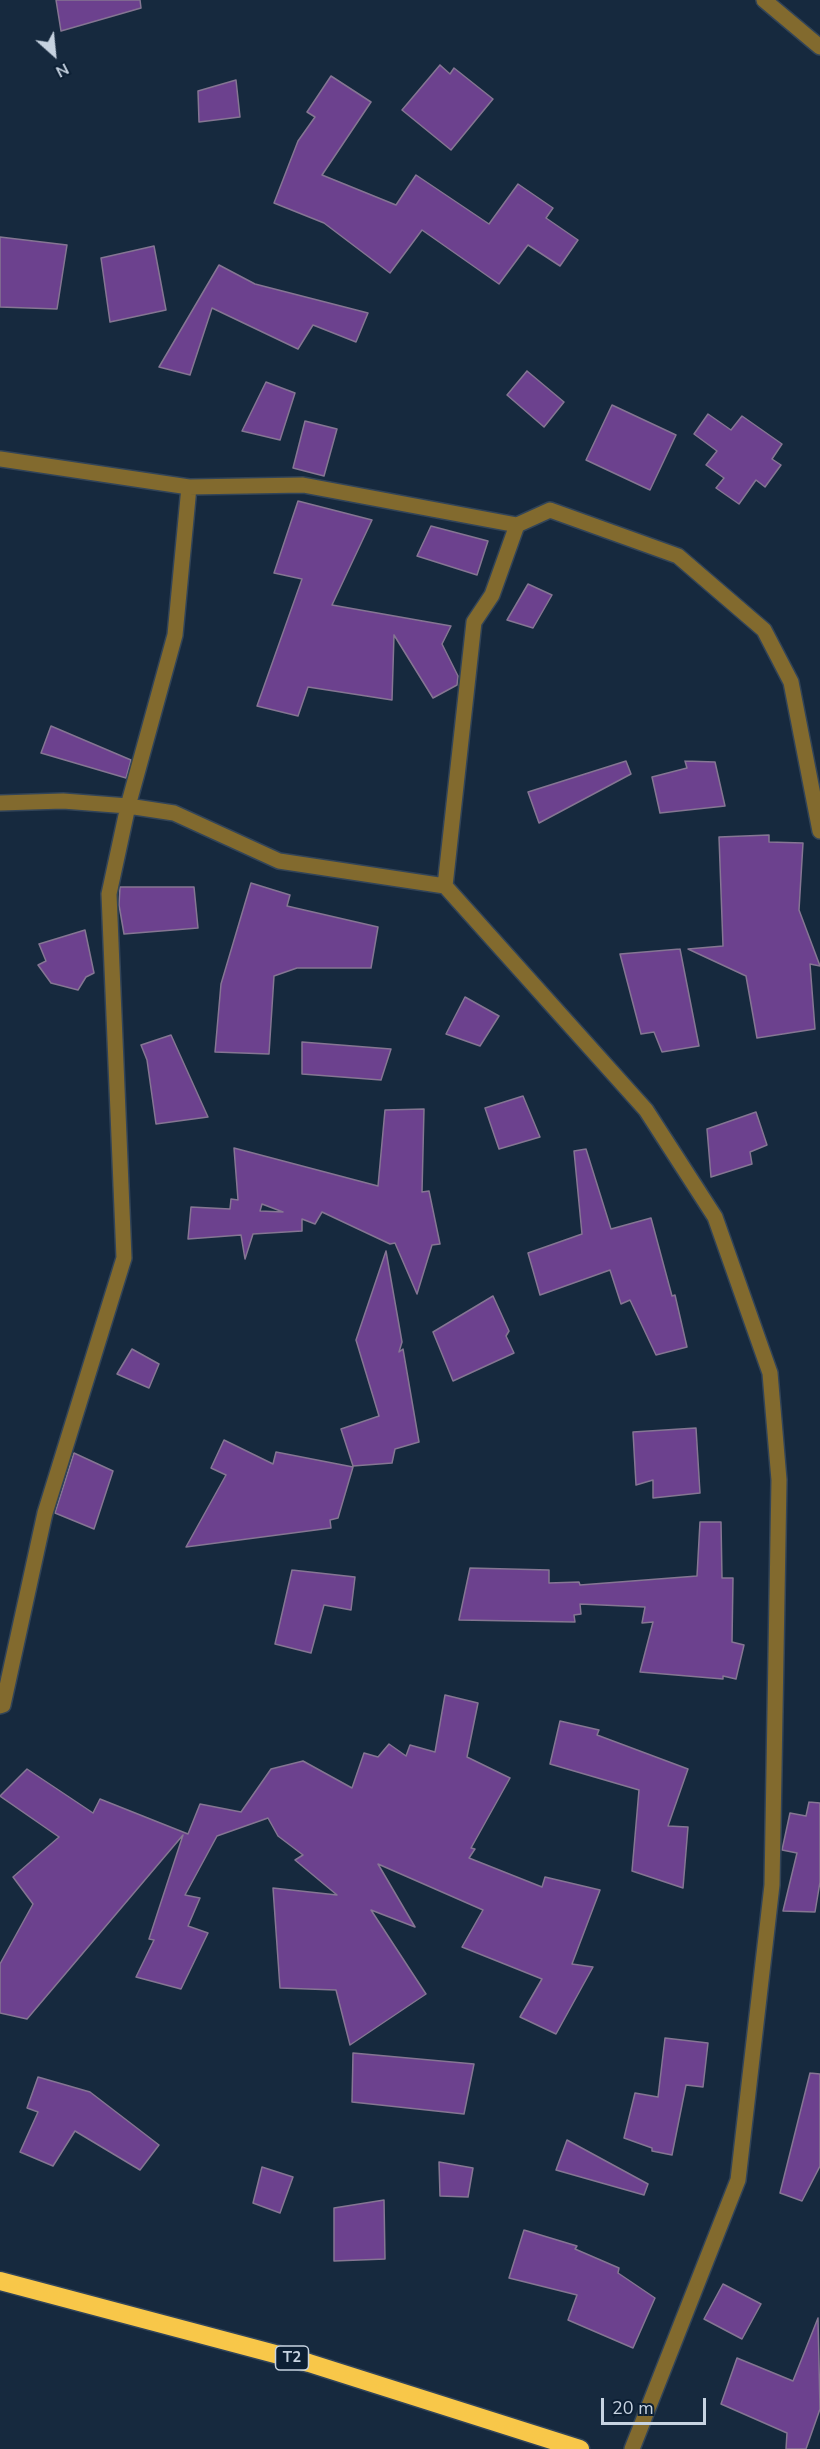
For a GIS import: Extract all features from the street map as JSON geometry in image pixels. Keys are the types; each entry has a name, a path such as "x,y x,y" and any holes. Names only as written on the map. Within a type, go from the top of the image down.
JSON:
{"highway":[{"name":"T2","path":"0,2281 309,2363 579,2449"}],"street":[{"path":"765,0 820,47"},
{"path":"0,459 189,487 303,485 517,525 550,510 678,556 764,630 791,682 820,831"},
{"path":"0,1706 3,1705 45,1513 124,1258 110,894 128,806 175,635 189,487"},
{"path":"445,886 474,621 492,596 517,525"},
{"path":"0,803 63,801 128,806 174,813 279,861 445,886 646,1110 715,1217 770,1373 779,1480 772,1885 738,2180 632,2449"}],"building":[{"path":"56,0 140,0 141,8 61,31"},
{"path":"440,65 450,74 454,68 493,99 451,150 402,110"},
{"path":"331,76 371,102 322,175 396,205 416,175 489,224 518,184 553,208 546,218 578,240 560,266 528,245 499,284 422,230 390,273 324,223 274,203 298,141 315,117 307,112"},
{"path":"236,80 240,117 199,122 198,91"},
{"path":"0,237 67,245 57,309 0,307"},
{"path":"154,246 166,310 110,322 101,258"},
{"path":"219,265 255,284 368,313 356,342 313,325 298,349 212,308 190,375 159,367"},
{"path":"527,371 564,402 544,427 507,395"},
{"path":"266,382 295,393 280,440 242,431"},
{"path":"612,405 676,435 650,490 586,460"},
{"path":"708,414 731,430 742,416 782,444 772,459 781,465 765,487 756,480 739,504 716,488 724,478 706,465 717,451 694,434"},
{"path":"305,421 337,429 324,476 293,468"},
{"path":"298,501 372,520 332,605 451,626 442,644 458,676 457,685 433,698 394,635 392,700 308,687 298,716 257,706 302,579 274,573"},
{"path":"431,526 488,541 477,575 417,556"},
{"path":"528,584 552,595 533,628 507,620"},
{"path":"51,726 131,760 126,778 41,753"},
{"path":"626,761 631,774 539,823 528,792"},
{"path":"685,761 715,762 725,806 660,813 652,777 687,768"},
{"path":"769,835 769,842 803,843 799,910 820,966 810,964 815,1029 757,1038 746,976 688,949 723,946 719,837"},
{"path":"251,883 290,895 287,906 378,927 371,968 297,968 274,976 269,1054 215,1052 221,984"},
{"path":"120,887 194,887 198,928 124,934 119,905"},
{"path":"85,930 94,973 86,977 78,990 51,983 38,965 46,961 39,944"},
{"path":"680,949 699,1046 662,1052 654,1032 641,1034 620,954"},
{"path":"465,997 499,1016 480,1046 446,1034"},
{"path":"171,1035 208,1117 156,1124 147,1060 141,1045"},
{"path":"302,1042 391,1049 381,1080 302,1074"},
{"path":"523,1096 540,1137 499,1149 485,1108"},
{"path":"424,1109 422,1192 429,1191 440,1244 432,1245 417,1294 395,1243 390,1244 322,1212 315,1224 302,1219 302,1231 253,1234 245,1259 241,1235 188,1239 191,1207 230,1209 231,1199 238,1200 234,1148 378,1186 385,1110","holes":["262,1204 283,1212 260,1211"]},
{"path":"756,1112 767,1145 750,1152 752,1164 711,1177 707,1129"},
{"path":"586,1149 611,1229 651,1218 672,1296 675,1295 687,1347 656,1355 630,1300 621,1304 610,1270 540,1295 528,1253 582,1234 574,1151"},
{"path":"386,1251 402,1342 399,1352 403,1349 419,1442 395,1449 392,1463 353,1466 341,1429 379,1416 356,1340"},
{"path":"493,1296 509,1331 506,1336 514,1353 453,1381 433,1332"},
{"path":"132,1349 159,1364 149,1388 117,1374"},
{"path":"696,1428 700,1493 653,1498 653,1480 636,1485 633,1432"},
{"path":"224,1440 273,1464 276,1452 353,1467 338,1518 330,1520 331,1528 186,1547 226,1475 211,1468"},
{"path":"74,1453 113,1471 94,1529 55,1513"},
{"path":"700,1522 721,1522 722,1578 733,1578 732,1642 744,1645 736,1679 723,1676 723,1679 640,1672 653,1622 642,1623 645,1607 580,1604 581,1614 574,1615 575,1622 459,1620 470,1568 549,1570 549,1583 579,1582 580,1585 697,1576"},
{"path":"292,1570 355,1577 351,1610 324,1605 311,1653 275,1644"},
{"path":"445,1695 478,1703 467,1757 510,1778 471,1848 475,1849 469,1858 542,1887 545,1877 600,1890 572,1964 593,1967 556,2034 520,2017 542,1979 462,1947 483,1910 378,1864 415,1927 371,1910 426,1994 350,2045 336,1990 280,1988 273,1888 337,1895 295,1860 303,1855 278,1836 268,1818 217,1836 185,1895 200,1898 188,1926 208,1933 181,1989 136,1977 154,1940 149,1939 183,1835 27,2019 0,2013 0,1964 33,1904 13,1877 59,1837 0,1796 27,1769 93,1813 100,1799 188,1834 200,1804 241,1812 271,1769 303,1761 352,1788 364,1753 378,1757 389,1744 406,1756 410,1745 435,1752"},
{"path":"560,1721 599,1730 597,1735 688,1769 668,1826 688,1827 683,1888 632,1871 639,1790 550,1764"},
{"path":"809,1802 820,1803 820,1882 815,1912 783,1911 797,1853 782,1850 790,1813 806,1816"},
{"path":"665,2038 708,2043 703,2087 686,2085 672,2155 652,2151 652,2148 624,2138 635,2093 658,2097"},
{"path":"353,2053 474,2064 464,2114 352,2102"},
{"path":"810,2073 820,2074 820,2166 802,2201 780,2193"},
{"path":"38,2077 90,2092 159,2145 140,2170 75,2131 53,2166 20,2152 38,2112 27,2108"},
{"path":"567,2140 648,2184 644,2195 556,2170"},
{"path":"439,2162 473,2168 468,2197 440,2196"},
{"path":"262,2167 293,2177 280,2213 253,2203"},
{"path":"384,2200 385,2259 334,2261 334,2208"},
{"path":"524,2230 577,2246 575,2249 619,2268 618,2273 655,2298 633,2348 568,2320 577,2295 509,2278"},
{"path":"723,2284 761,2304 742,2339 704,2319"},
{"path":"818,2318 820,2409 806,2449 786,2449 787,2433 721,2404 737,2358 793,2381"}]}
